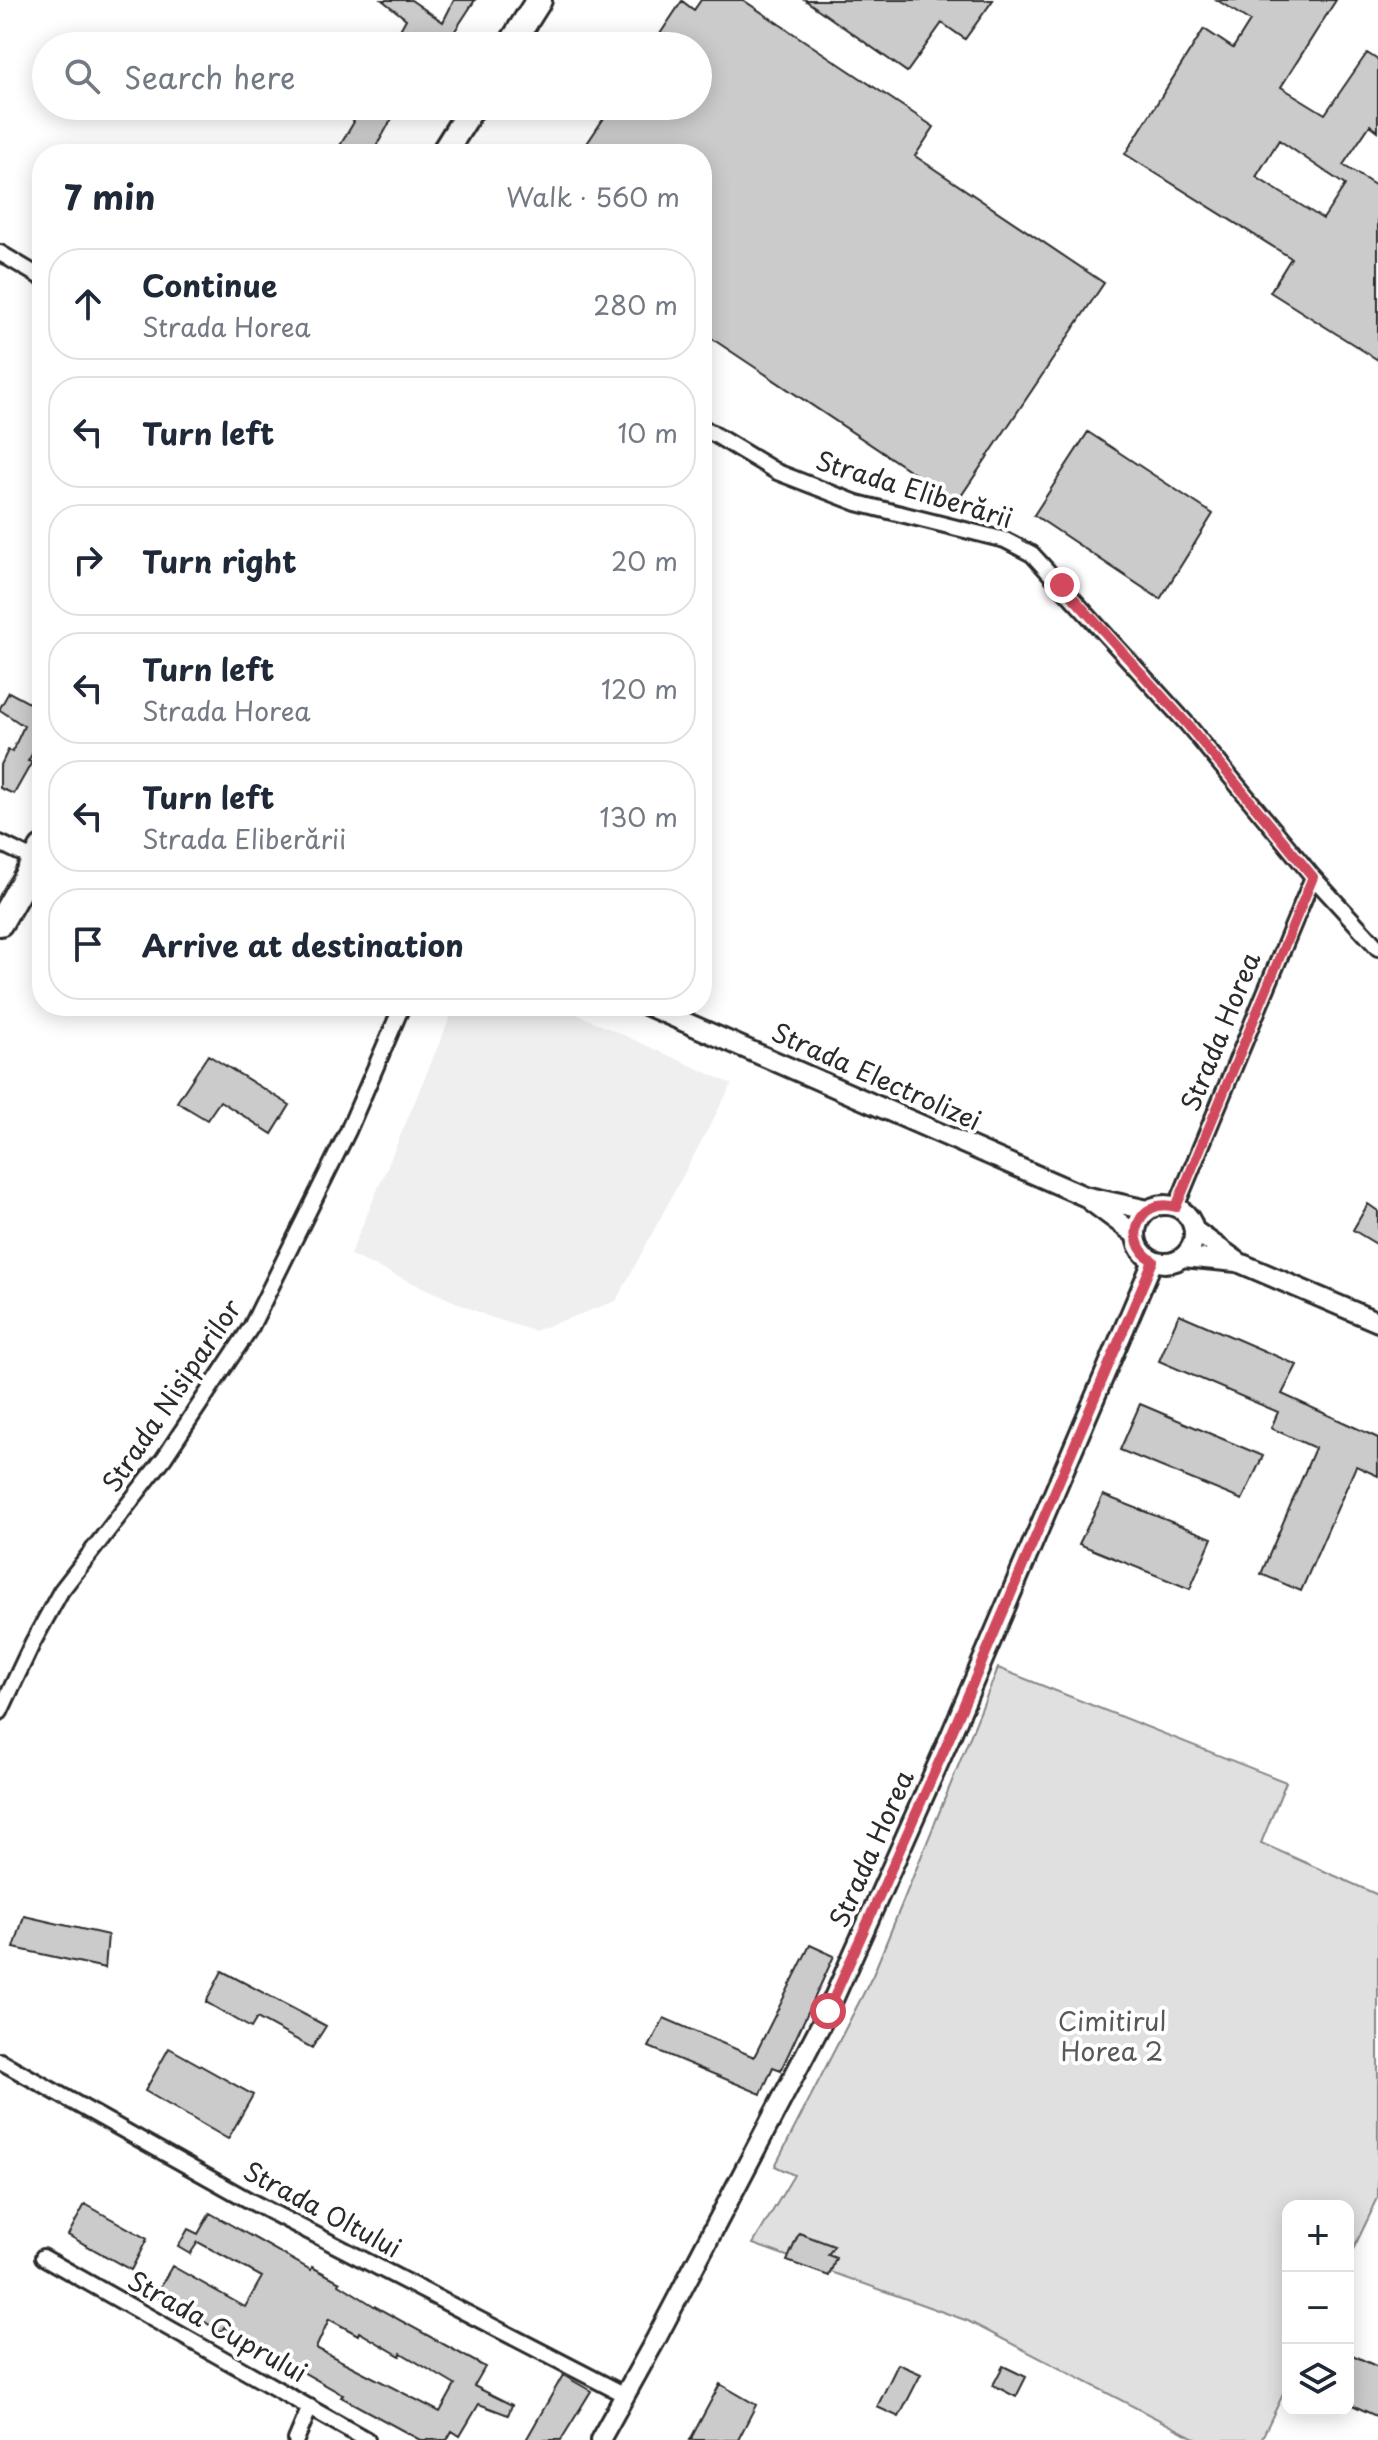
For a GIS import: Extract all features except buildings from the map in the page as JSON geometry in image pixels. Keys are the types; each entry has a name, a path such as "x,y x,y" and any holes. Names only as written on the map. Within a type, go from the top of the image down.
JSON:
{"main road":[{"path":"519,32 539,0"},
{"path":"449,144 464,120"},
{"path":"0,923 32,867"}],"street":[{"path":"0,253 32,272"},
{"name":"Strada Eliberării","path":"712,433 777,472 857,503 1005,540 1032,554 1187,724 1313,877 1378,948"},
{"path":"0,843 32,853"},
{"name":"Strada Horea","path":"1176,1207 1313,877"},
{"name":"Strada Nisiparilor","path":"0,1712 61,1591 164,1458 251,1327 348,1131 398,1016"},
{"name":"Strada Electrolizei","path":"671,1016 1084,1196 1148,1210"},
{"name":"Strada Electrolizei","path":"1084,1196 1136,1235"},
{"path":"1183,1257 1193,1242 1194,1230 1188,1216 1176,1207 1162,1205 1148,1210 1141,1217 1136,1235 1141,1250 1153,1261 1169,1263 1183,1257 1240,1263"},
{"path":"1194,1230 1240,1263 1378,1322"},
{"name":"Strada Horea","path":"600,2440 828,2011 950,1737 1153,1261"},
{"name":"Strada Oltului","path":"0,2061 252,2202 625,2395"},
{"name":"Strada Cuprului","path":"43,2257 367,2440"},
{"path":"296,2440 310,2407"}],"shaded area":[{"path":"451,1016 581,1016 732,1084 616,1301 534,1331 487,1316 350,1255"}],"green space":[{"name":"Cimitirul Horea 2","path":"998,1668 1286,1782 1261,1843 1378,1895 1378,2198 1354,2248 1354,2200 1282,2200 1282,2396 1261,2440 1198,2440 968,2321 753,2244 794,2175 775,2166 873,1975"}],"route":[{"path":"828,2011 950,1737 1153,1261 1137,1243 1137,1225 1148,1210 1162,1205 1176,1207 1313,877 1187,724 1062,585"}]}
